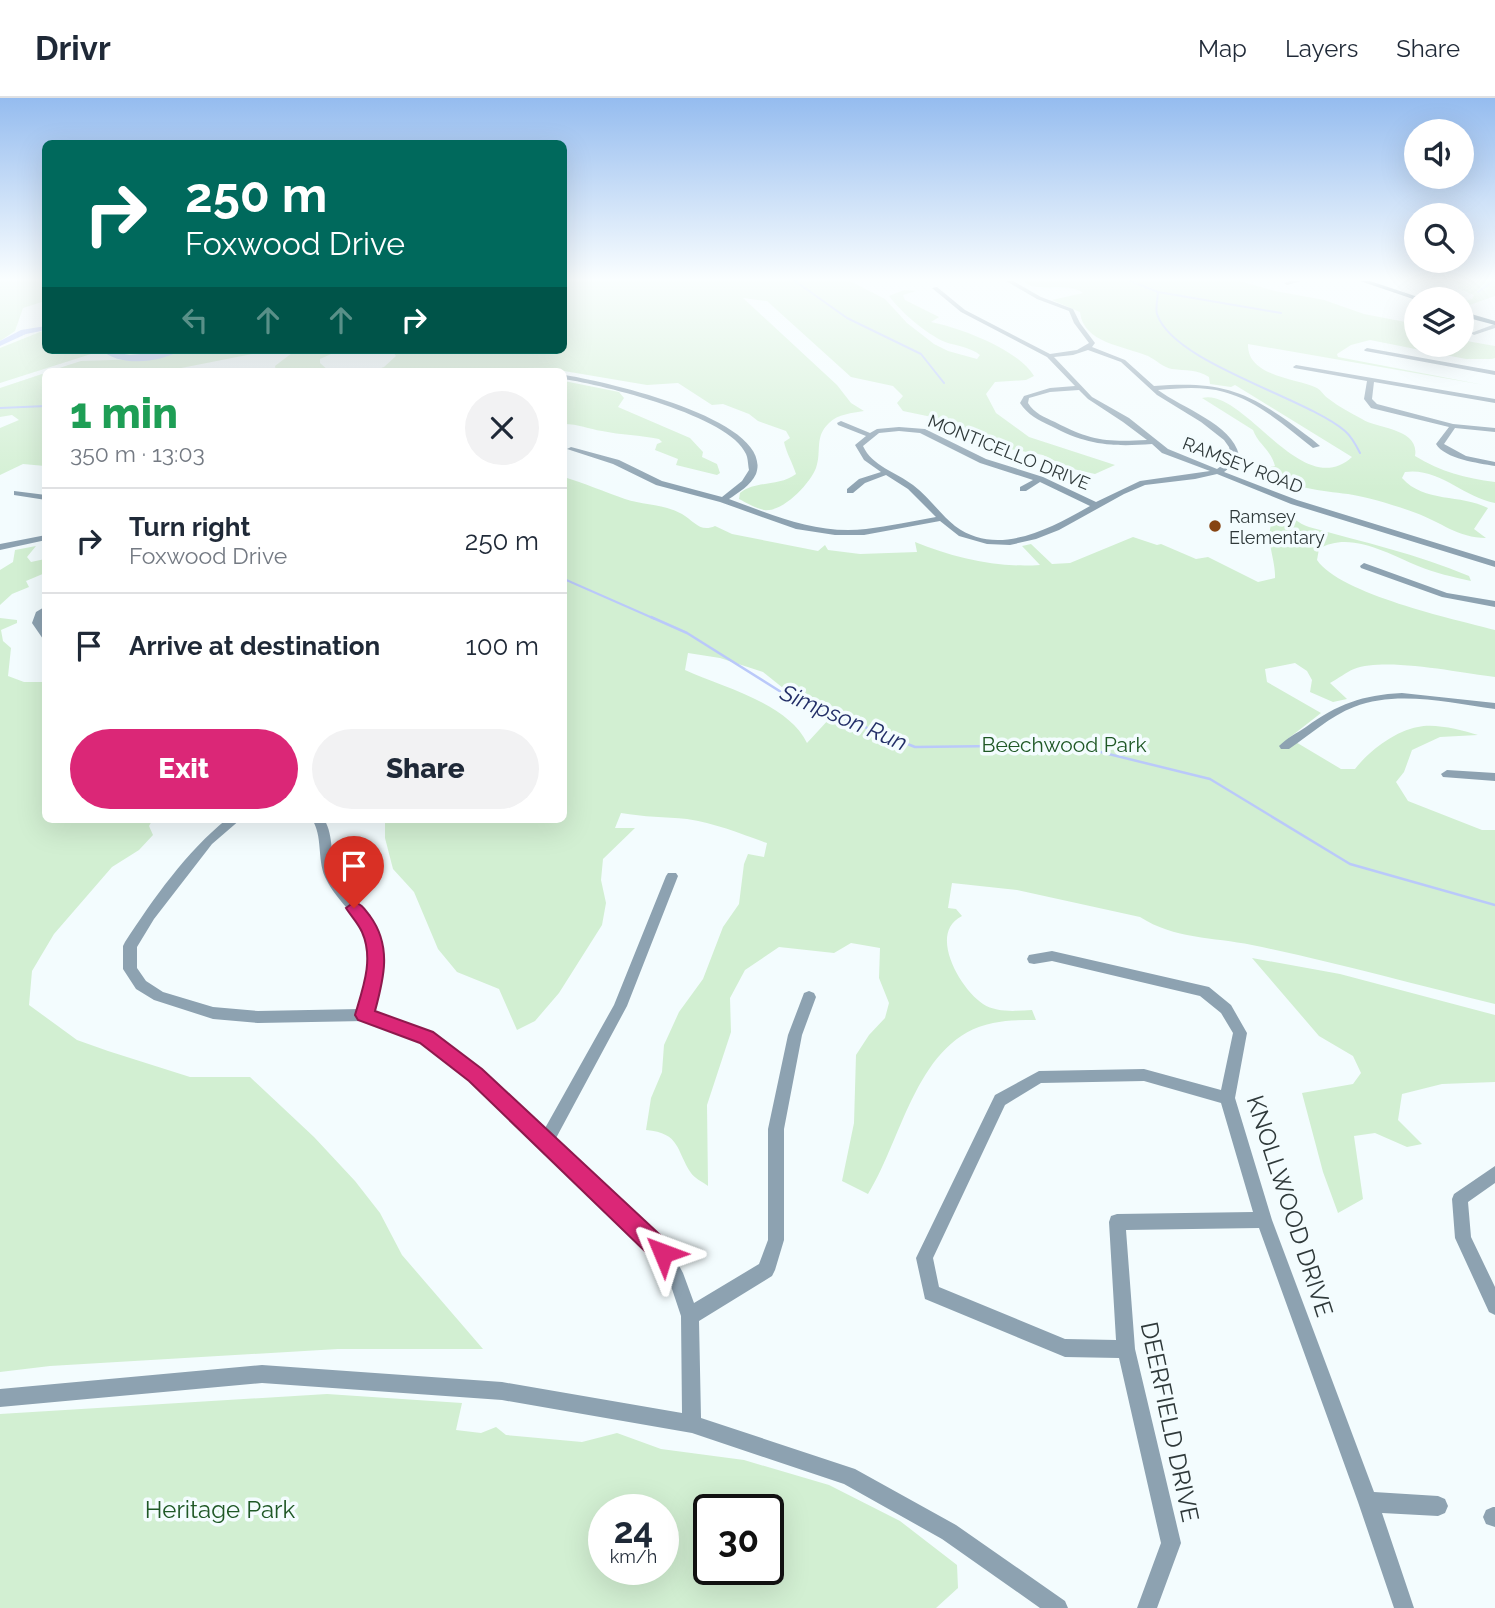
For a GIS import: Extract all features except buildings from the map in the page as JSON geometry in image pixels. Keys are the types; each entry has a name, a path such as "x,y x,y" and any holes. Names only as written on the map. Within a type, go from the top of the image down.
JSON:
{"street":[{"name":"RAMSEY ROAD","path":"1040,351 1049,356 1099,404 1126,420 1165,451 1294,502 1495,564"},
{"path":"1049,356 1072,351"},
{"path":"1099,351 1120,359 1152,388 1206,423 1234,447 1235,455 1231,462 1217,473"},
{"path":"1380,351 1495,373"},
{"path":"1296,367 1495,401"},
{"path":"567,377 610,384 647,396 737,437 752,456 754,468 749,479 723,500"},
{"path":"1371,379 1368,399 1374,406 1453,426 1495,430"},
{"path":"1152,388 1199,385 1236,391 1256,402 1316,446"},
{"path":"1081,388 1037,392 1026,397 1024,403 1027,409 1041,418 1086,442 1103,445 1151,442"},
{"path":"841,423 869,435"},
{"path":"1453,426 1440,444 1441,447 1464,458 1495,464"},
{"name":"MONTICELLO DRIVE","path":"1098,506 1040,479 984,461 922,431 895,429 869,435 859,445 864,455 914,489 962,534 1007,542 1046,533 1146,482 1217,473"},
{"path":"570,449 616,462 659,484 723,500 796,526 835,533 881,530 943,518"},
{"path":"850,491 862,481 888,472"},
{"path":"1023,489 1040,479"},
{"path":"18,493 42,497"},
{"path":"0,547 42,538"},
{"path":"1364,566 1445,595 1495,604"},
{"path":"42,612 37,623 42,630"},
{"path":"1285,746 1349,705 1377,697 1434,699 1495,706"},
{"path":"1447,774 1495,778"},
{"path":"230,823 208,841 149,916 130,946 130,969 141,985 159,996 213,1013 258,1017 365,1015 426,1038 475,1075 663,1253 677,1279 690,1315 692,1424"},
{"path":"321,823 324,827 326,861 331,878 369,928 377,951 375,980 365,1015"},
{"path":"546,1142 620,1006 672,876"},
{"name":"KNOLLWOOD DRIVE","path":"1034,959 1052,956 1204,991 1226,1009 1240,1033 1227,1098 1264,1220 1368,1502 1404,1608"},
{"path":"690,1315 766,1270 776,1240 776,1129 795,1035 809,997"},
{"path":"1126,1349 1065,1348 931,1293 924,1258 1000,1100 1039,1077 1144,1075 1227,1098"},
{"path":"1495,1172 1460,1199 1463,1238 1495,1306"},
{"name":"DEERFIELD DRIVE","path":"1147,1608 1171,1543 1126,1349 1116,1222 1264,1220"},
{"path":"0,1398 262,1374 502,1391 692,1424 848,1476 949,1532 1058,1608"},
{"path":"1368,1502 1438,1506"}],"green space":[{"path":"0,351 91,354 42,368 0,383"},
{"path":"567,351 801,351 837,385 851,403 864,411 841,416 829,423 821,434 818,462 813,475 787,502 771,510 764,510 739,499 740,493 753,486 782,481 796,474 784,442 790,438 786,431 723,404 712,405 678,383 647,385 567,372 567,368 381,368 396,356 394,354 567,354"},
{"path":"823,351 950,351 977,359 980,355 975,351 1007,351 1034,376 1026,380 995,382 986,394 996,413 1029,437 1115,465 1095,474 1069,468 1043,455 999,447 951,421 903,411 897,403 903,396 893,386 851,377"},
{"path":"1134,351 1249,351 1264,370 1317,388 1345,410 1404,435 1415,447 1415,456 1425,462 1454,474 1495,482 1495,503 1429,474 1405,472 1402,478 1411,486 1432,495 1488,508 1474,529 1486,538 1458,532 1416,513 1382,502 1304,487 1274,475 1266,468 1275,466 1271,456 1253,430 1202,398 1218,399 1236,409 1294,456 1313,466 1333,467 1352,457 1235,385 1231,387 1210,384 1209,377 1205,374 1163,366 1148,356"},
{"path":"1291,351 1341,351 1337,354 1338,357 1484,385"},
{"path":"1474,351 1495,351 1495,358 1456,357 1474,357"},
{"path":"168,354 253,354 181,368 59,368 81,361 144,359"},
{"path":"291,354 331,354 320,359 320,363 326,368 275,366"},
{"path":"42,374 42,466 23,464 0,475 0,428 19,420 12,415 0,417 0,388"},
{"path":"567,382 619,392 624,398 618,407 690,438 703,452 702,457 717,464 720,473 717,475 676,465 678,459 655,450 657,444 662,442 659,439 567,424"},
{"name":"Beechwood Park","path":"567,478 625,499 675,511 701,527 715,526 732,534 818,551 825,545 828,550 860,554 917,552 915,542 976,561 1024,566 1040,565 1022,546 1031,544 1052,564 1070,563 1133,537 1161,544 1196,559 1208,557 1258,582 1275,578 1269,535 1270,527 1280,512 1309,527 1410,555 1469,576 1471,581 1437,573 1382,550 1356,543 1343,542 1319,549 1317,560 1349,584 1372,594 1426,612 1495,630 1495,677 1404,665 1368,666 1351,670 1330,683 1347,699 1333,702 1310,692 1312,680 1307,671 1295,663 1265,669 1267,682 1321,713 1289,738 1341,769 1355,769 1383,743 1409,729 1440,726 1478,735 1440,737 1412,750 1404,772 1396,782 1408,801 1482,830 1495,830 1495,1004 1283,952 1166,930 1140,917 1017,890 952,883 948,908 956,909 962,916 952,924 947,935 947,948 957,974 974,997 988,1007 1013,1011 1032,1010 1036,1020 993,1023 967,1032 946,1048 915,1093 868,1194 842,1181 854,1123 856,1055 869,1035 885,1018 889,1003 879,978 880,948 851,943 834,953 779,947 745,970 730,998 731,1032 707,1105 708,1186 692,1175 672,1139 646,1130 651,1098 662,1072 664,1045 679,1012 703,979 723,927 739,904 744,864 748,854 764,857 767,843 697,821 621,813 615,828 635,828 603,859 601,880 606,903 602,925 559,993 535,1021 517,1030 499,989 457,972 438,949 414,892 393,869 385,838 385,823 567,823","holes":["688,653 720,658 763,672 813,712 830,718 807,743 798,729 770,707 685,670"]},
{"path":"36,546 27,557 31,562 42,560 42,574 26,581 29,587 12,594 0,605 0,570 13,562 15,550"},
{"path":"0,618 17,620 17,623 1,630 3,641 11,648 8,676 24,682 42,682 42,823 151,823 149,826 153,835 139,850 112,867 54,934 32,971 29,1005 77,1040 108,1051 190,1077 250,1077 314,1137 355,1181 380,1213 402,1255 483,1349 338,1349 50,1366 0,1372"},
{"path":"1252,958 1340,974 1495,1015 1495,1082 1442,1084 1402,1094 1398,1120 1422,1144 1407,1147 1375,1133 1354,1136 1363,1199 1338,1213 1323,1172 1302,1093 1353,1084 1361,1073 1353,1056 1319,1036"},
{"name":"Heritage Park","path":"327,1394 462,1403 456,1430 481,1433 496,1427 506,1435 582,1442 617,1433 661,1449 744,1460 829,1485 900,1521 957,1565 958,1588 936,1608 0,1608 0,1414"}],"waterway":[{"path":"916,351 921,354 944,383"},
{"path":"1193,351 1213,364 1326,418 1347,433 1360,453"},
{"path":"112,354 130,358 163,354"},
{"name":"Simpson Run","path":"0,408 42,406"},
{"name":"Simpson Run","path":"567,580 655,619"},
{"name":"Simpson Run","path":"651,617 687,633 789,697 915,747 1072,745 1210,779 1350,864 1495,905"}],"place":[{"name":"Ramsey Elementary","path":"1215,526"}],"route":[{"path":"354,908 369,928 377,951 375,980 365,1015 426,1038 475,1075 663,1253"}]}
